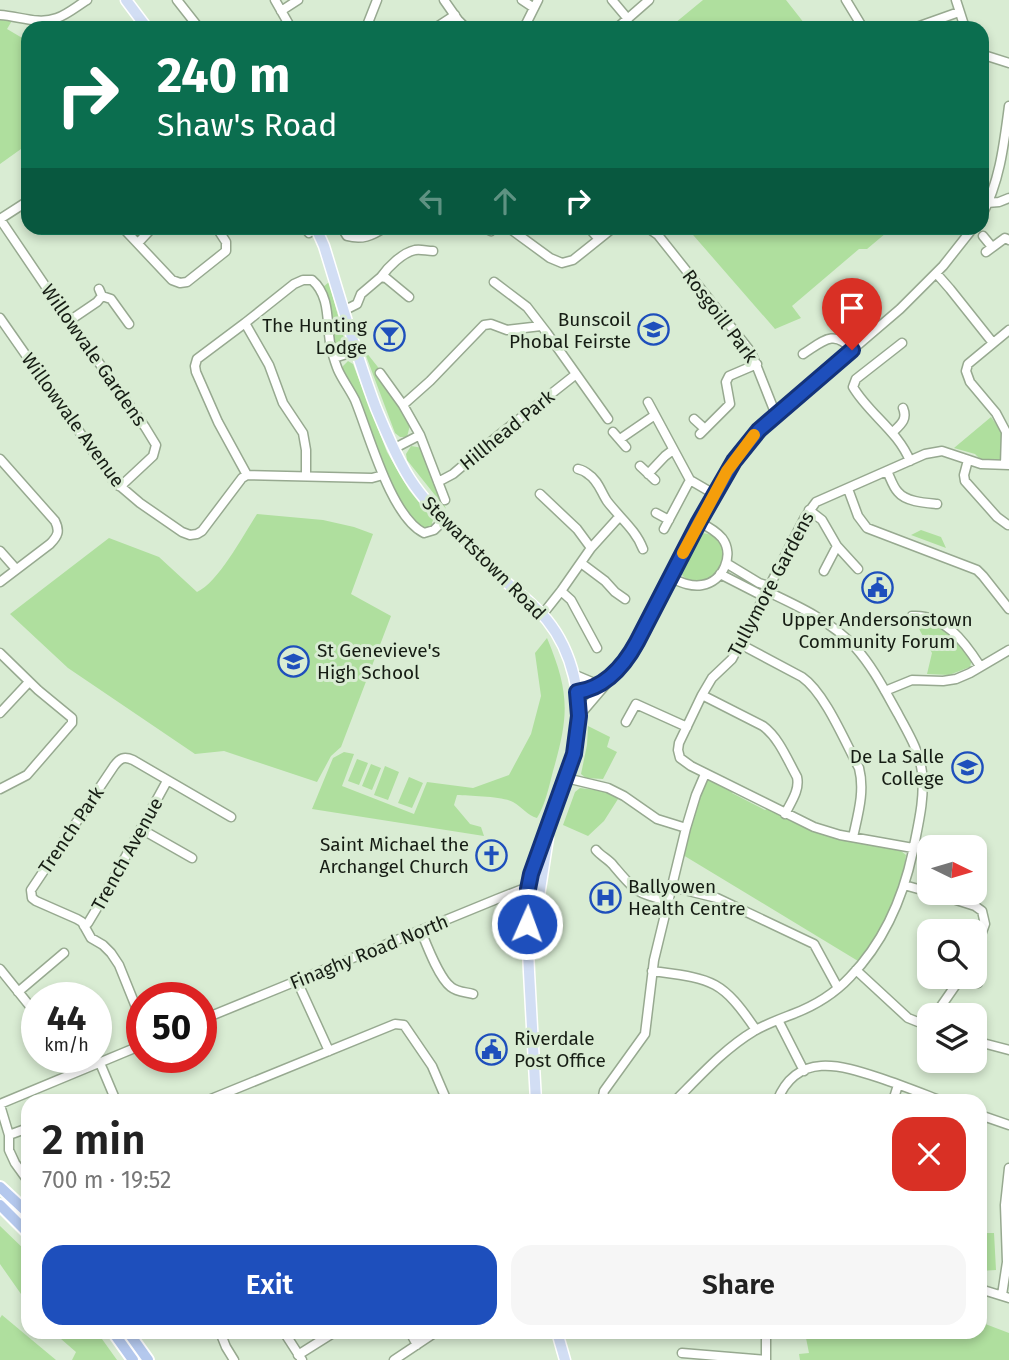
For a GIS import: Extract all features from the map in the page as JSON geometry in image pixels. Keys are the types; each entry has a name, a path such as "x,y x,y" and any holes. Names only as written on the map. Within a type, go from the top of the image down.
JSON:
{"highway":[{"path":"0,1187 21,1206"},
{"path":"0,1205 21,1226"},
{"path":"118,1339 133,1360"},
{"path":"133,1339 148,1360"}],"main road":[{"path":"126,0 142,21"},
{"name":"Stewartstown Road","path":"315,235 324,246 356,351 381,421 399,461 416,488 444,520 542,615 563,646 573,674 579,716 575,747 533,889"},
{"path":"533,889 527,924 536,1094"},
{"path":"529,959 533,889"},
{"path":"559,1339 565,1360"}],"street":[{"path":"0,15 47,21 87,0"},
{"path":"177,0 194,21"},
{"path":"275,0 287,21"},
{"path":"281,11 298,0"},
{"path":"368,21 376,0"},
{"path":"444,0 460,21"},
{"path":"522,0 536,4 528,21"},
{"path":"612,0 628,19"},
{"path":"626,21 649,0"},
{"path":"846,0 859,21"},
{"path":"956,0 962,21"},
{"path":"931,21 959,12"},
{"path":"446,21 455,15"},
{"path":"989,57 1009,63"},
{"path":"989,198 999,170 1009,106"},
{"path":"989,203 1009,198"},
{"path":"0,219 21,206"},
{"name":"Willowvale Gardens","path":"0,219 156,445 153,456 119,485"},
{"path":"130,235 172,280 180,283 184,283 226,251 226,242 222,235"},
{"path":"138,243 145,235"},
{"path":"346,235 356,238 372,235"},
{"path":"519,235 550,258 562,262 573,260 603,235"},
{"path":"595,235 598,238"},
{"name":"Rosgoill Park","path":"658,235 744,342 757,364 775,415"},
{"path":"579,716 633,650 714,494 744,448 775,415 900,309 936,274 967,235"},
{"path":"983,236 989,250 1005,238 1009,240"},
{"path":"343,311 357,304 361,294 397,261 412,251 433,251"},
{"path":"936,274 993,343"},
{"path":"381,277 387,278 409,296"},
{"path":"383,475 372,478 247,475 218,422 195,366 197,359 293,284 312,280 318,286 328,314 330,344 338,372 354,399 383,475 403,513 424,533 434,530 444,520"},
{"path":"494,282 527,307 538,320 608,419"},
{"path":"69,321 97,302 100,293 111,299 129,324"},
{"name":"Willowvale Avenue","path":"0,318 106,470 139,503 182,532 190,535 202,531 247,475"},
{"path":"245,323 269,365 283,403 303,433 306,476"},
{"path":"402,405 430,381 484,325 491,324 507,330 541,326"},
{"path":"1007,465 1006,432 996,413 970,382 966,371 968,364 1009,330"},
{"path":"803,354 831,338 842,339 852,350"},
{"path":"902,343 853,383 855,391 892,433 910,461"},
{"path":"334,358 356,351"},
{"path":"694,419 702,431 730,404 726,382 729,376 757,364"},
{"path":"380,373 420,435 445,499"},
{"name":"Hillhead Park","path":"438,482 453,474 575,375"},
{"path":"648,402 690,480 714,494"},
{"path":"892,433 904,422 904,408"},
{"path":"620,439 655,415"},
{"path":"613,432 626,447"},
{"path":"393,449 420,435"},
{"path":"640,466 652,477 665,456 673,450"},
{"name":"Tullymore Gardens","path":"705,774 680,758 679,743 712,678 732,659 809,510 816,502 925,454 942,451 981,464 1007,465"},
{"path":"0,459 55,521 58,528 57,537 50,544 0,582"},
{"path":"968,460 965,481 997,517 1008,525"},
{"path":"578,469 589,474 597,483 606,499 637,535 643,549"},
{"path":"887,471 898,494 918,502 937,504"},
{"path":"664,529 690,480"},
{"path":"848,489 858,516 867,528 977,570 1009,609"},
{"path":"540,494 576,529 591,548"},
{"path":"809,510 822,520 838,546 858,569"},
{"path":"656,513 669,520"},
{"path":"542,615 591,548 620,517"},
{"path":"670,578 689,585 709,583 720,574 726,563 726,546 721,537 699,522"},
{"path":"824,571 838,546"},
{"path":"0,551 16,569"},
{"path":"581,563 625,599"},
{"path":"726,563 759,583 766,591"},
{"path":"682,1094 720,1056 756,1030 814,1004 838,988 873,950 901,896 921,811 922,770 914,742 885,691 854,646 818,617 766,591 720,574"},
{"path":"561,591 571,600 597,648"},
{"path":"912,616 928,617 955,633 980,666"},
{"path":"740,644 802,677 811,683 822,698 861,775 862,794 853,837"},
{"path":"885,691 912,680 956,679 1006,652 1009,662"},
{"path":"0,653 72,718 72,723 27,775 0,789"},
{"path":"577,692 590,690 617,671"},
{"path":"573,674 600,683"},
{"path":"0,713 29,682"},
{"path":"702,695 763,726 776,739 799,782 785,814"},
{"path":"626,722 636,704 687,727"},
{"name":"Trench Park","path":"126,983 111,953 91,938 85,926 77,919 36,901 31,894 33,886 120,758 133,760 231,817"},
{"path":"603,1094 644,1037 652,971 668,901 686,828 705,774 814,827 913,848"},
{"path":"566,778 608,788 657,819 686,828"},
{"name":"Trench Avenue","path":"85,926 167,781"},
{"path":"141,829 192,858"},
{"path":"597,850 638,892 668,901"},
{"path":"904,885 917,888"},
{"path":"672,887 717,898 814,944 838,988"},
{"name":"Finaghy Road North","path":"217,1014 497,899 520,890 533,889"},
{"path":"497,899 510,900 521,907 527,924"},
{"path":"972,905 982,911 984,919"},
{"path":"421,931 448,986 473,994"},
{"path":"18,992 64,953"},
{"path":"0,970 21,996"},
{"path":"856,970 908,1018 917,1021"},
{"path":"652,971 711,982 730,995 756,1030"},
{"path":"298,981 329,1051"},
{"path":"778,1020 804,1070"},
{"path":"223,1094 395,1024 404,1025 432,1066 442,1094"},
{"path":"987,1045 1009,1051"},
{"path":"781,1094 795,1076 804,1070 822,1065 841,1066 924,1094"},
{"path":"24,1094 74,1073"},
{"path":"105,1073 113,1094"},
{"path":"895,1094 898,1084"},
{"path":"21,1095 0,1104 9,1135 9,1150 21,1171"},
{"path":"987,1117 1009,1125"},
{"path":"9,1135 21,1131"},
{"path":"987,1291 1005,1296 1005,1205 1009,1168"},
{"path":"223,1339 234,1360"},
{"path":"288,1339 300,1357 326,1339"},
{"path":"414,1339 417,1345"},
{"path":"394,1360 426,1339"},
{"path":"682,1353 766,1360 766,1339"}],"green space":[{"path":"703,0 786,0 802,21 678,21"},
{"path":"0,19 13,19 7,29 21,37 21,149 0,164"},
{"path":"693,235 884,235 867,249 859,249 792,306 801,318 775,329"},
{"path":"329,282 345,350 337,349 333,343 330,315 322,288"},
{"path":"366,352 381,371 377,374 410,425 407,437 400,437 395,433"},
{"path":"348,361 353,364 387,452 409,490 433,520 434,526 420,527 394,489 361,406 343,373 343,366"},
{"path":"991,417 1003,434 1002,460 999,462 980,459 975,454 954,448"},
{"path":"411,446 423,448 446,509 407,460 406,454"},
{"path":"257,514 323,520 373,534 351,594 391,616 341,747 331,756 317,782 224,751 195,754 68,668 10,614 109,538 159,557 197,592 222,569"},
{"path":"921,530 941,537 946,548 911,535"},
{"path":"703,533 716,537 722,546 723,556 720,567 713,576 704,582 693,582 682,575 681,568 698,536"},
{"path":"923,622 937,626 957,641 972,659 970,667 949,675 927,674 932,653 918,627"},
{"path":"547,638 560,674 565,704 558,752 537,818 508,800 457,795 454,805 470,824 481,827 484,836 312,809 333,758 344,752 354,754 342,786 414,814 427,782 473,788 509,775 531,734 541,696 535,653"},
{"path":"588,726 610,737 607,747 617,752 603,779 586,778 581,774"},
{"path":"357,759 368,763 359,785 348,781"},
{"path":"371,764 381,768 372,790 362,786"},
{"path":"385,766 399,772 388,800 374,795"},
{"path":"409,777 423,783 412,808 398,803"},
{"path":"707,780 733,791 732,793 765,810 768,808 857,843 901,851 906,855 890,912 876,938 858,961 683,855 696,804"},
{"path":"580,788 603,791 618,799 604,821 588,836 563,825 575,792"},
{"path":"0,1226 21,1246 21,1294 0,1264"},
{"path":"987,1233 994,1233 996,1270 987,1271"},
{"path":"2,1315 21,1331 21,1339 31,1339 56,1360 0,1360"},
{"path":"987,1325 1009,1333 1009,1360 800,1360 799,1354 809,1353 806,1339 987,1339"},
{"path":"61,1339 102,1339 117,1360 72,1360 76,1352"}],"slow traffic":[{"path":"683,553 727,471 754,435"}],"place":[{"name":"Bunscoil Phobal Feirste","path":"654,330"},
{"name":"The Hunting Lodge","path":"390,336"},
{"name":"Upper Andersonstown Community Forum","path":"877,588"},
{"name":"St Genevieve's High School","path":"294,661"},
{"name":"De La Salle College","path":"967,767"},
{"name":"Saint Michael the Archangel Church","path":"492,855"},
{"name":"Ballyowen Health Centre","path":"605,897"},
{"name":"Riverdale Post Office","path":"491,1049"}],"route":[{"path":"527,924 526,909 531,874 574,754 579,716 577,692 594,688 617,671 627,658 714,494 744,448 775,415 852,350"}]}
